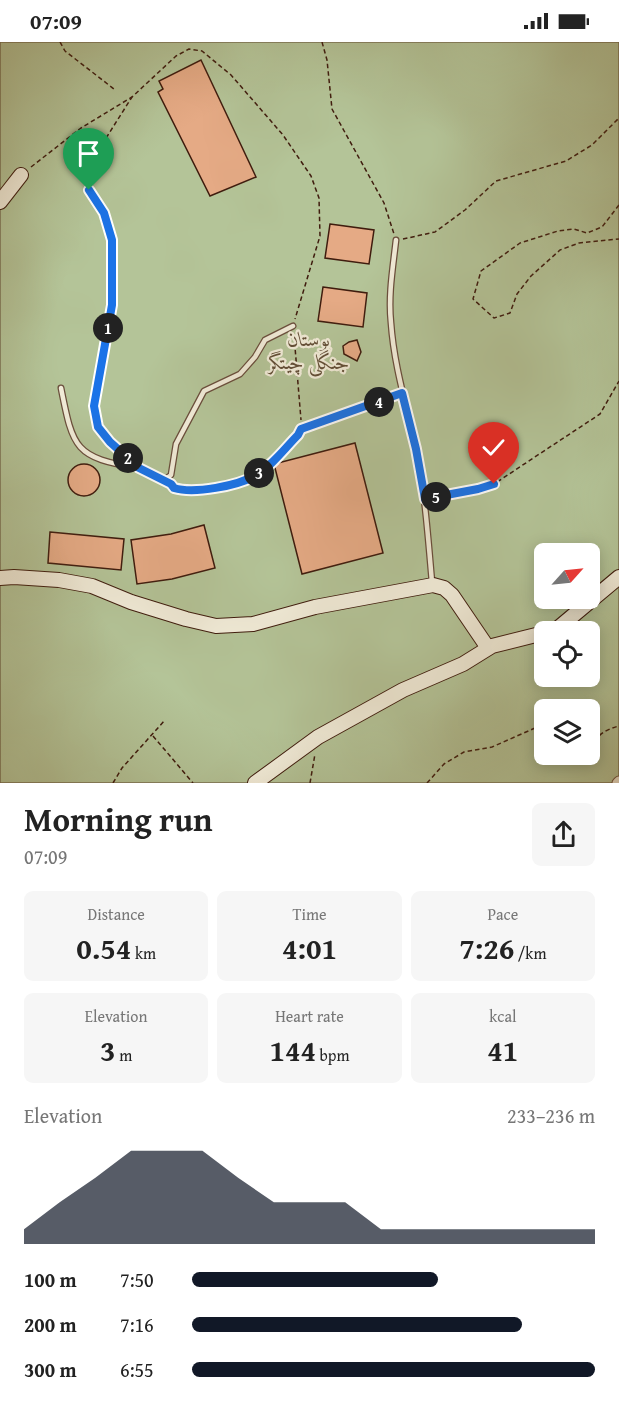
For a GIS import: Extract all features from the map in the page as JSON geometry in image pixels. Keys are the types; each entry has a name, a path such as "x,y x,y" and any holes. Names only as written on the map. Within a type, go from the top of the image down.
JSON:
{"street":[{"path":"0,202 21,175"},
{"path":"0,578 59,580 92,586 142,606 186,620 216,626 253,624 315,608 433,585 444,588 452,595 489,648"},
{"path":"567,621 619,578"},
{"path":"255,783 318,737 403,690 463,664 489,648 534,636"}],"lane":[{"path":"396,240 391,289 391,323 402,393 416,449 425,499 433,585"},
{"path":"164,480 171,475 176,444 204,392 240,374 255,357 265,340 292,326"},
{"path":"61,388 76,444 90,455 107,463 139,468"},
{"path":"301,429 402,393"}],"path":[{"path":"60,42 65,51 114,89"},
{"path":"322,42 327,60 332,109 384,203 396,240 435,232 465,210 496,181 566,161 592,145 619,118"},
{"path":"21,175 81,128 132,98 176,56 189,49 202,51 231,75 283,135 311,176 319,198 320,236 292,326 301,429 298,435 252,477 197,491 174,488 164,480 139,468 110,442 98,427 94,406 112,305 112,240 104,213 86,182 101,146 132,98"},
{"path":"619,205 602,227 587,233 574,228 520,243 481,271 473,299 494,318 510,313 517,294 531,276 560,250 579,243 619,239"},
{"path":"425,499 494,484 600,414 619,381"},
{"path":"113,783 122,768 165,720"},
{"path":"600,733 619,726"},
{"path":"427,783 444,764 464,752 492,747 534,728"},
{"path":"152,735 194,783"},
{"path":"310,783 318,737"}],"green space":[{"name":"بوستان جنگلی چیتگر","path":"0,42 619,42 619,783 0,783"}],"building":[{"path":"201,60 256,177 210,196 158,92 163,89 159,81"},
{"path":"330,224 374,230 369,264 325,258"},
{"path":"323,287 367,293 363,327 318,321"},
{"path":"357,340 361,352 357,361 344,354 343,346"},
{"path":"355,443 383,553 302,574 274,464"},
{"path":"84,464 95,469 100,480 95,491 84,496 73,491 68,480 73,469"},
{"path":"204,525 215,568 172,579 137,584 131,540 171,534"},
{"path":"50,532 124,539 121,570 48,563"}],"route":[{"path":"89,190 104,213 112,240 113,275 112,305 94,406 98,427 110,442 139,468 171,484 174,488 186,491 219,487 258,474 298,435 301,429 402,393 416,449 425,499 494,484"}]}
